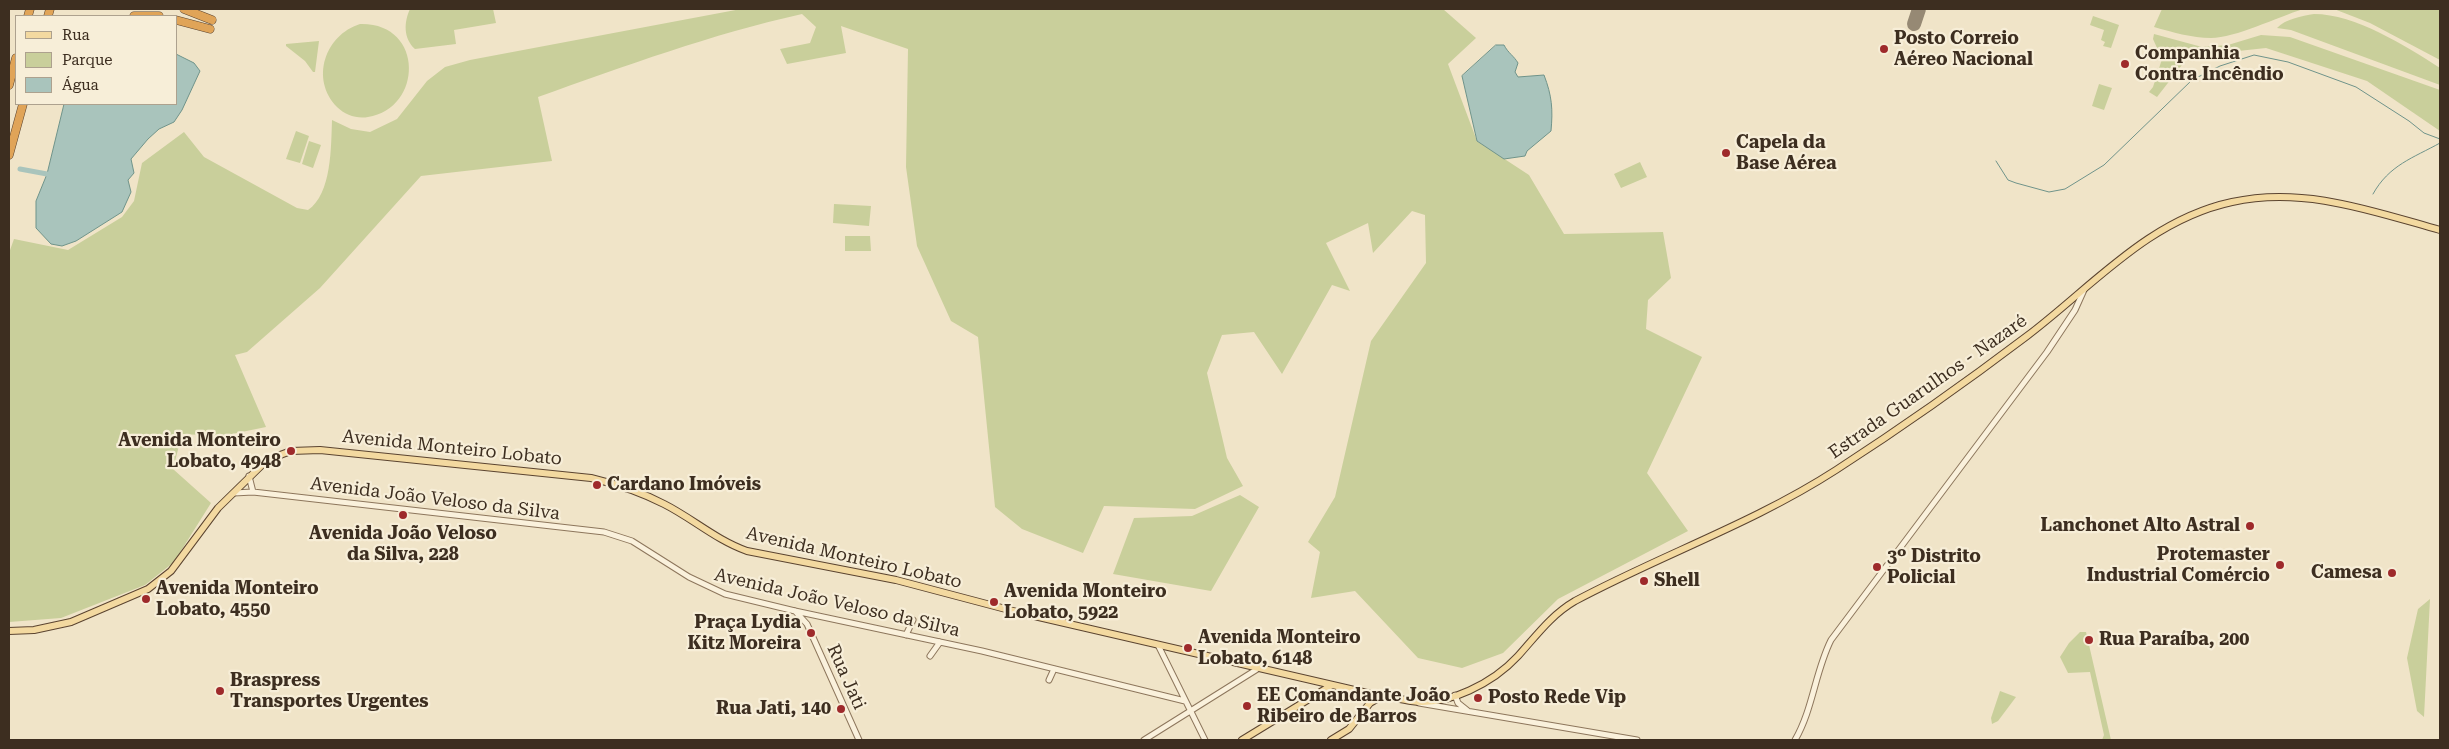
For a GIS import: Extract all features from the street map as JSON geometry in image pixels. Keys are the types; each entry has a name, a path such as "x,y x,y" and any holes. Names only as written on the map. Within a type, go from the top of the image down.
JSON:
{"highway":[{"path":"184,9 212,20"},
{"path":"178,21 210,29"},
{"path":"9,85 15,62"},
{"path":"9,155 23,105"},
{"path":"13,141 27,105"}],"main road":[{"name":"Estrada Guarulhos - Nazaré","path":"1455,695 1486,681 1504,670 1556,614 1575,601 1763,512 1841,467 2028,336 2139,244 2171,224 2203,210 2248,199 2278,196 2325,200 2440,230"},
{"name":"Avenida Monteiro Lobato","path":"9,631 34,630 71,622 148,589 178,564 206,522 248,476 272,458 291,451 306,450 369,454 591,478 630,489 664,504 727,544 747,551 896,580 1158,645 1382,696 1409,700 1438,700 1455,695"},
{"path":"1242,740 1332,685"},
{"path":"1363,692 1367,700 1366,706"},
{"path":"1332,740 1349,729 1366,706 1382,696"}],"street":[{"path":"1795,740 1805,718 1821,664 1831,640 2046,352 2075,310 2084,288"},
{"path":"231,493 253,492 248,476"},
{"name":"Avenida João Veloso da Silva","path":"253,492 604,532 632,541 689,578 710,588 795,611 940,642 1185,701"},
{"name":"Rua Jati","path":"795,611 807,624 859,740"},
{"path":"807,624 810,614"},
{"path":"906,635 913,620"},
{"path":"930,656 940,642"},
{"path":"1158,645 1205,740"},
{"path":"1144,740 1259,668"},
{"path":"1049,680 1054,669"},
{"path":"1166,696 1178,686"},
{"path":"1455,695 1458,703 1468,711"},
{"path":"1409,700 1442,709 1468,711 1637,740"}],"green space":[{"path":"410,9 493,9 496,23 454,30 456,44 415,49 408,40 406,30"},
{"path":"741,9 1443,9 1476,38 1448,64 1477,141 1529,175 1564,234 1663,232 1671,278 1648,300 1646,329 1702,357 1647,473 1688,531 1558,599 1503,653 1462,668 1418,658 1355,591 1311,598 1320,552 1308,542 1335,497 1371,341 1426,263 1425,215 1412,211 1373,253 1368,223 1326,243 1350,291 1332,285 1282,374 1254,332 1222,335 1207,373 1227,458 1243,486 1195,509 1104,506 1083,553 1022,529 995,507 978,337 951,321 917,246 906,167 908,49 841,26 846,53 787,64 780,49 810,43 816,27 802,14 702,41 538,97 552,161 421,176 320,288 247,352 235,355 266,427 222,436 182,434 173,469 211,503 174,562 145,585 61,618 9,622 9,253 14,239 68,250 122,217 134,201 142,163 184,132 204,157 297,208 308,210 316,203 326,181 329,169 332,120 351,129 370,132 397,119 427,81 445,67 470,60"},
{"path":"2162,9 2303,9 2232,35 2204,38 2154,27"},
{"path":"2334,9 2440,9 2440,60 2370,23"},
{"path":"2314,14 2330,15 2363,25 2412,50 2440,68 2440,85 2291,30 2277,28 2289,20"},
{"path":"2093,16 2119,25 2111,48 2103,46 2105,42 2101,40 2104,30 2090,25"},
{"path":"360,24 381,27 396,36 405,50 409,66 407,83 399,98 386,110 368,117 351,116 337,107 329,96 324,84 323,71 325,59 330,48 348,30"},
{"path":"2154,34 2202,47 2228,45 2261,35 2290,37 2440,90 2440,131 2367,81 2266,48 2201,55 2192,52 2157,97 2149,92 2153,87 2162,59 2153,39"},
{"path":"319,41 315,72 305,61 286,46 286,44"},
{"path":"2099,84 2112,88 2104,110 2092,106"},
{"path":"296,131 309,136 300,163 286,159"},
{"path":"309,141 321,145 313,168 302,164"},
{"path":"1640,162 1647,177 1621,188 1614,174"},
{"path":"834,204 871,206 869,226 833,223"},
{"path":"845,236 870,236 871,251 845,251"},
{"path":"1240,495 1259,507 1211,591 1113,574 1134,518 1192,516"},
{"path":"2430,599 2424,717 2417,711 2407,658 2418,609"},
{"path":"2080,632 2086,632 2111,740 2102,740 2104,735 2090,672 2068,673 2060,657 2069,643"},
{"path":"2000,691 2016,697 1998,721 1992,724 1991,718"}],"water":[{"path":"1496,45 1504,45 1518,63 1515,72 1518,77 1544,75 1549,90 1552,109 1551,131 1527,151 1525,156 1504,159 1477,141 1462,76"},
{"path":"178,55 194,63 200,71 182,110 174,122 159,129 131,159 134,173 128,180 131,192 122,212 76,241 62,246 51,244 36,228 36,201 47,174 64,105 178,105"}],"waterway":[{"path":"1996,161 2008,180 2049,192 2065,189 2104,165 2192,80 2220,66 2254,55 2288,62 2356,87 2409,121 2424,133 2440,139"},
{"path":"2373,194 2379,184 2394,169 2440,143"},
{"path":"20,169 47,174"}],"taxiway":[{"path":"1914,24 1919,9"}],"place":[{"name":"Posto Correio Aéreo Nacional","path":"1884,49"},
{"name":"Companhia Contra Incêndio","path":"2125,64"},
{"name":"Capela da Base Aérea","path":"1726,153"},
{"name":"Avenida Monteiro Lobato, 4948","path":"291,451"},
{"name":"Cardano Imóveis","path":"597,485"},
{"name":"Avenida João Veloso da Silva, 228","path":"403,515"},
{"name":"Lanchonet Alto Astral","path":"2250,526"},
{"name":"Protemaster Industrial Comércio","path":"2280,565"},
{"name":"3º Distrito Policial","path":"1877,567"},
{"name":"Camesa","path":"2392,573"},
{"name":"Shell","path":"1644,581"},
{"name":"Avenida Monteiro Lobato, 4550","path":"146,599"},
{"name":"Avenida Monteiro Lobato, 5922","path":"994,602"},
{"name":"Praça Lydia Kitz Moreira","path":"811,633"},
{"name":"Rua Paraíba, 200","path":"2089,640"},
{"name":"Avenida Monteiro Lobato, 6148","path":"1188,648"},
{"name":"Braspress Transportes Urgentes","path":"220,691"},
{"name":"Posto Rede Vip","path":"1478,698"},
{"name":"EE Comandante João Ribeiro de Barros","path":"1247,706"},
{"name":"Rua Jati, 140","path":"841,709"}]}
